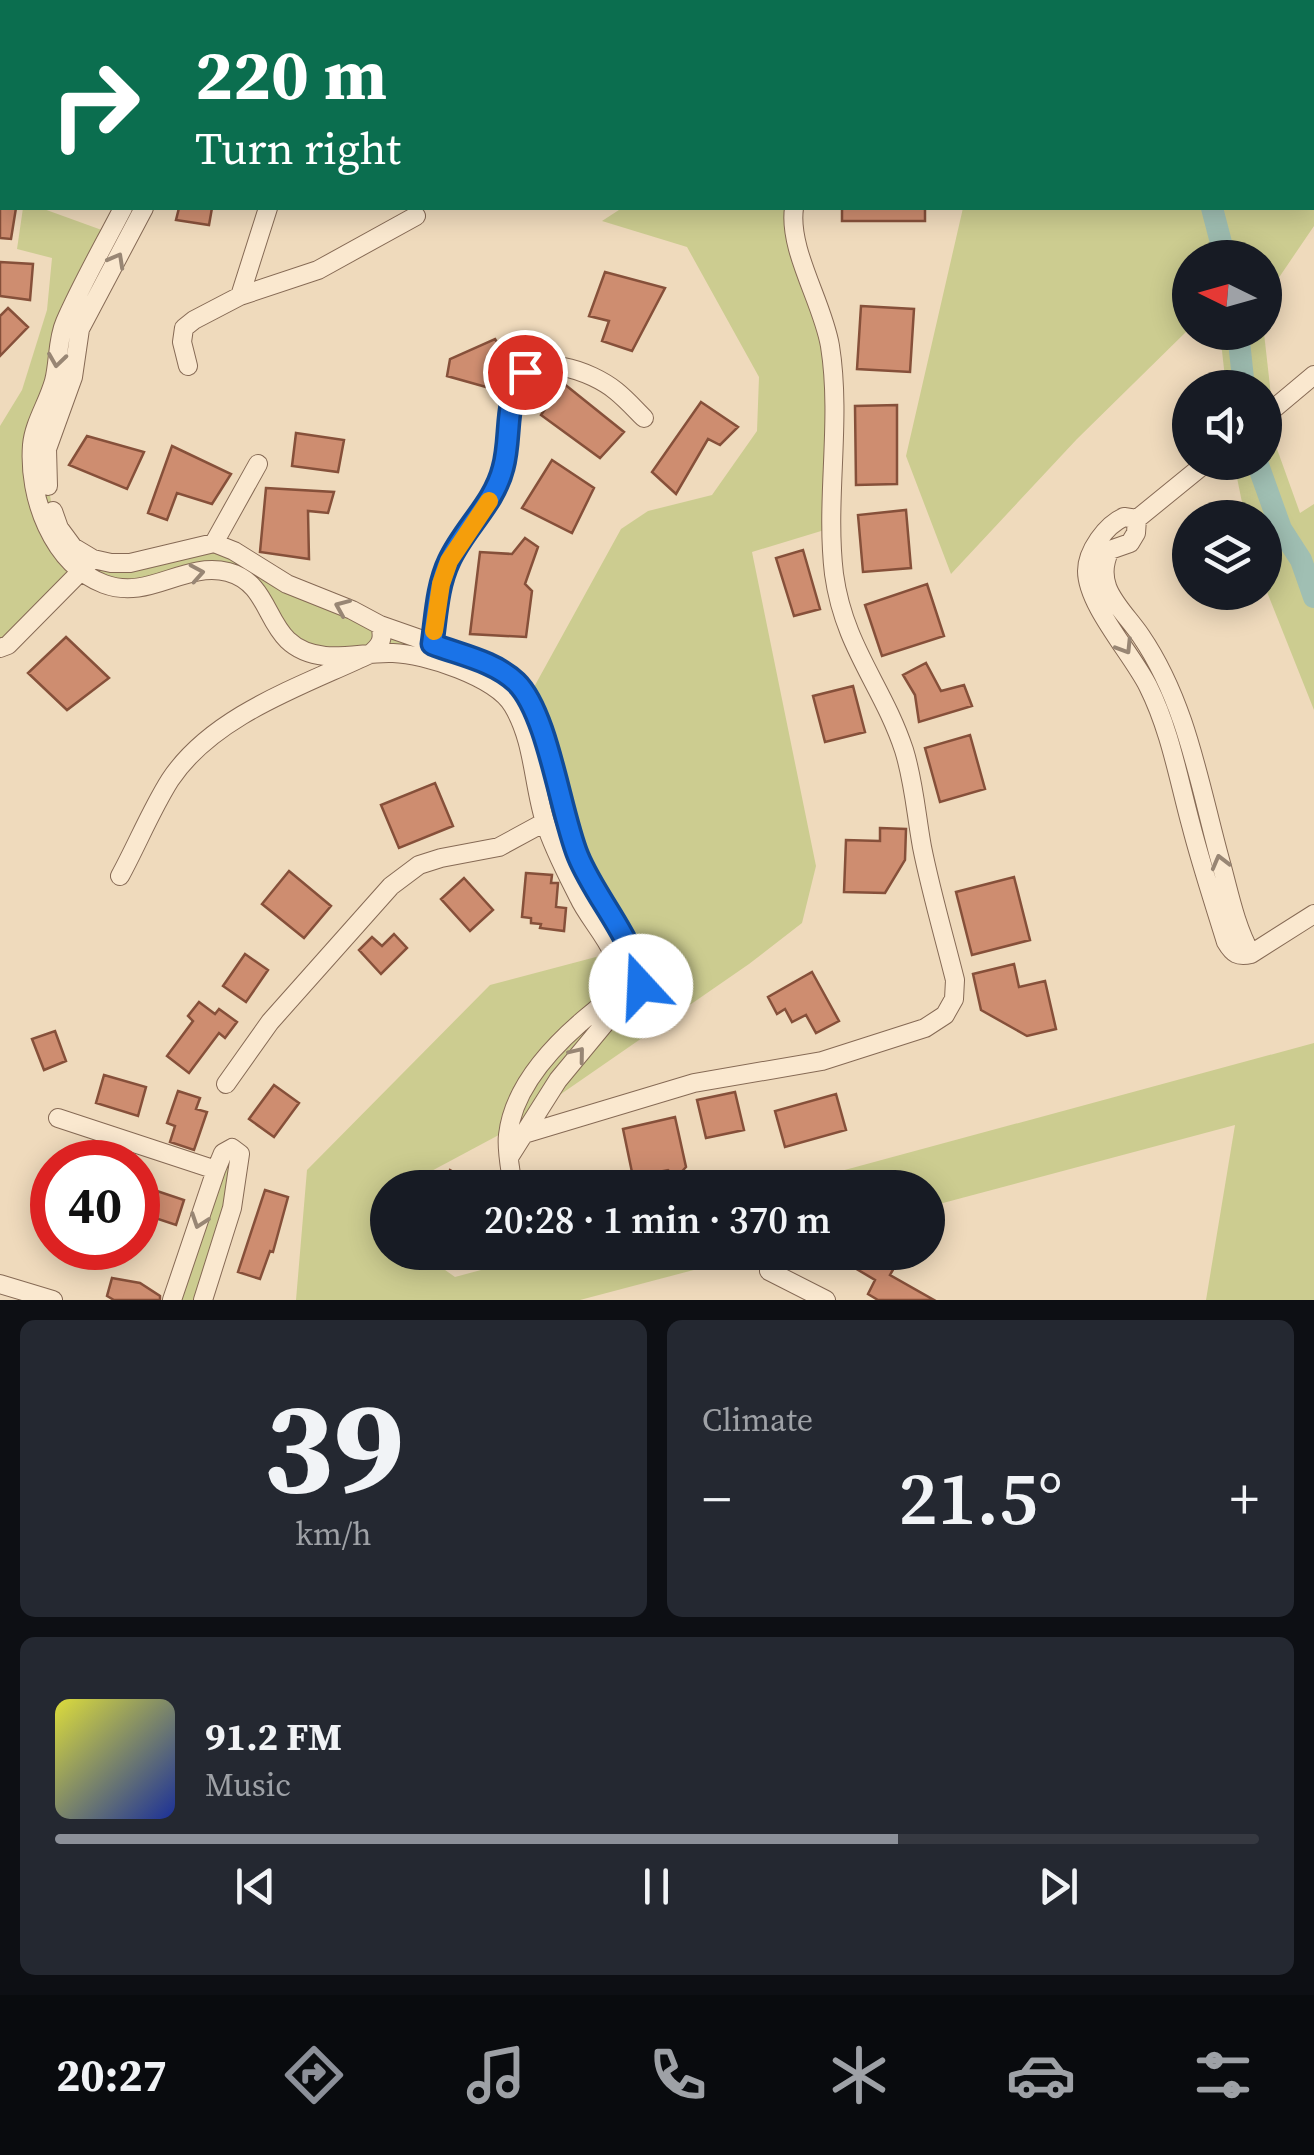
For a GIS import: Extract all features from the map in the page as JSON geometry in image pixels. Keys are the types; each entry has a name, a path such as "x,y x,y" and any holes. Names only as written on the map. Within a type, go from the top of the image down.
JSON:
{"street":[{"path":"122,210 88,296 73,376 51,434 45,464 59,528 102,584 138,589 202,569 222,570 242,576 256,590 279,633 292,646 320,656 431,652 480,660 517,682 538,724 577,853 595,892 631,951 641,986 632,1002 606,1022 566,1068 516,1136"},
{"path":"143,210 88,296 64,324 54,384 32,445 42,514 52,539 66,558 88,565 130,563 214,543 234,550 287,584 352,610 490,684 514,708 532,760 545,822 582,904 618,966 618,983 610,996 564,1037 519,1098 510,1156 512,1170"},
{"path":"240,296 267,210"},
{"path":"516,1136 719,1076 849,1054 925,1028 944,1015 954,999 954,980 923,852 911,775 897,732 858,657 840,608 831,528 830,350 825,320 795,236 794,210"},
{"path":"188,366 182,342 184,328 194,320 240,296 318,270 416,216"},
{"path":"431,652 441,584 449,561 478,519 503,471 514,386 525,372 543,366 593,376 616,390 644,418"},
{"path":"1282,402 1314,375"},
{"path":"214,543 258,464"},
{"path":"1185,480 1136,519 1136,533 1130,542 1106,545 1103,578 1168,684 1188,736 1237,924 1251,954 1314,914"},
{"path":"0,648 8,645 88,565"},
{"path":"120,876 171,779 194,751 222,728 370,654 380,646 380,625"},
{"path":"226,1084 270,1022 391,886 419,866 440,858 499,848 545,822 558,824 564,812"},
{"path":"58,1118 216,1170"},
{"path":"172,1300 216,1170 223,1153 232,1148 240,1154 232,1208 203,1300"},
{"path":"769,1271 826,1300"},
{"path":"0,1284 53,1300"}],"green space":[{"path":"23,210 47,210 110,233 122,210 143,210 95,299 45,465 59,528 111,563 198,545 452,651 528,698 621,529 648,511 712,495 757,431 759,377 687,247 602,221 619,210 795,210 825,320 831,528 752,552 816,866 802,923 535,1112 509,1146 512,1128 433,1170 370,1170 370,1270 445,1270 455,1277 481,1270 694,1270 580,1300 296,1300 307,1170 490,985 611,953 582,904 514,708 446,666 306,652 266,605 223,571 138,589 82,571 0,648 0,426 22,390 47,310 52,258 17,249"},
{"path":"963,210 1314,210 1314,226 1282,273 1282,240 1172,240 1172,346 1077,439 951,574 906,456"},
{"path":"1222,350 1266,350 1268,370 1224,370"},
{"path":"1282,463 1300,513 1314,504 1314,710 1274,610 1282,610 1282,500 1242,500 1237,480 1282,480"},
{"path":"1314,1043 1314,1300 1206,1300 1235,1125 945,1202 945,1170 845,1170"},
{"path":"223,1153 240,1154 203,1300 172,1300"}],"building":[{"path":"0,210 16,210 11,239 0,238"},
{"path":"178,210 212,210 209,225 176,220"},
{"path":"842,210 925,210 925,221 842,221"},
{"path":"0,262 33,264 30,300 0,296"},
{"path":"605,272 665,288 632,351 602,341 609,321 589,316"},
{"path":"861,306 914,309 910,372 857,369"},
{"path":"8,308 28,327 0,356 0,316"},
{"path":"495,339 503,352 486,387 447,376 450,359"},
{"path":"563,383 624,432 600,458 541,415"},
{"path":"701,402 738,427 720,445 708,439 676,494 652,472"},
{"path":"897,405 897,484 856,485 855,406"},
{"path":"296,433 344,440 338,472 292,466"},
{"path":"87,436 144,452 127,489 69,465"},
{"path":"172,446 231,474 212,504 177,493 167,520 148,513"},
{"path":"552,460 594,488 572,533 522,508"},
{"path":"266,488 334,492 328,513 308,511 309,559 260,552"},
{"path":"906,510 911,568 863,572 858,515"},
{"path":"525,538 538,547 525,584 532,591 526,637 470,634 480,552 512,554"},
{"path":"803,550 820,609 794,616 776,558"},
{"path":"927,584 944,636 882,656 865,605"},
{"path":"66,637 109,678 67,710 28,673"},
{"path":"926,663 941,691 964,685 972,706 919,722 915,695 903,675"},
{"path":"853,686 865,732 825,742 813,696"},
{"path":"970,735 985,789 940,802 925,748"},
{"path":"435,783 453,826 399,848 381,805"},
{"path":"880,828 906,829 905,860 885,893 844,892 846,840 880,841"},
{"path":"289,871 331,906 304,938 262,904"},
{"path":"526,873 552,875 551,883 558,883 556,907 566,908 564,931 540,928 541,924 522,917"},
{"path":"1014,877 1030,940 972,955 956,892"},
{"path":"464,878 493,910 470,931 441,899"},
{"path":"394,934 407,948 381,974 359,950 372,937 382,946"},
{"path":"245,954 268,970 246,1002 223,986"},
{"path":"1014,964 1019,987 1045,981 1056,1029 1027,1036 981,1010 973,974"},
{"path":"812,972 839,1021 816,1033 806,1015 792,1022 785,1009 777,1014 768,997"},
{"path":"199,1002 215,1014 219,1009 237,1022 225,1038 219,1033 189,1073 167,1056 193,1021 188,1016"},
{"path":"55,1031 66,1061 44,1070 32,1039"},
{"path":"104,1075 146,1087 138,1116 96,1103"},
{"path":"274,1085 299,1103 274,1137 249,1119"},
{"path":"178,1091 200,1098 196,1109 207,1112 194,1150 170,1142 175,1126 167,1123"},
{"path":"735,1092 744,1130 706,1138 697,1100"},
{"path":"836,1094 846,1130 785,1147 775,1111"},
{"path":"675,1117 686,1167 632,1170 623,1129"},
{"path":"265,1190 288,1197 273,1252 270,1251 260,1279 238,1272"},
{"path":"160,1192 184,1200 176,1225 160,1220"},
{"path":"858,1270 893,1270 890,1275 934,1300 878,1300 868,1294 875,1280"},
{"path":"112,1278 140,1283 160,1296 160,1300 114,1300 107,1296"}],"waterway":[{"path":"1213,210 1220,240"},
{"path":"1240,350 1242,370"},
{"path":"1263,480 1281,529 1301,560 1314,597"}],"slow traffic":[{"path":"434,631 441,584 449,561 489,501"}],"route":[{"path":"525,372 514,386 503,471 492,496 449,561 441,584 432,644 498,670 517,682 528,699 577,853 595,892 631,951 641,986"}]}
